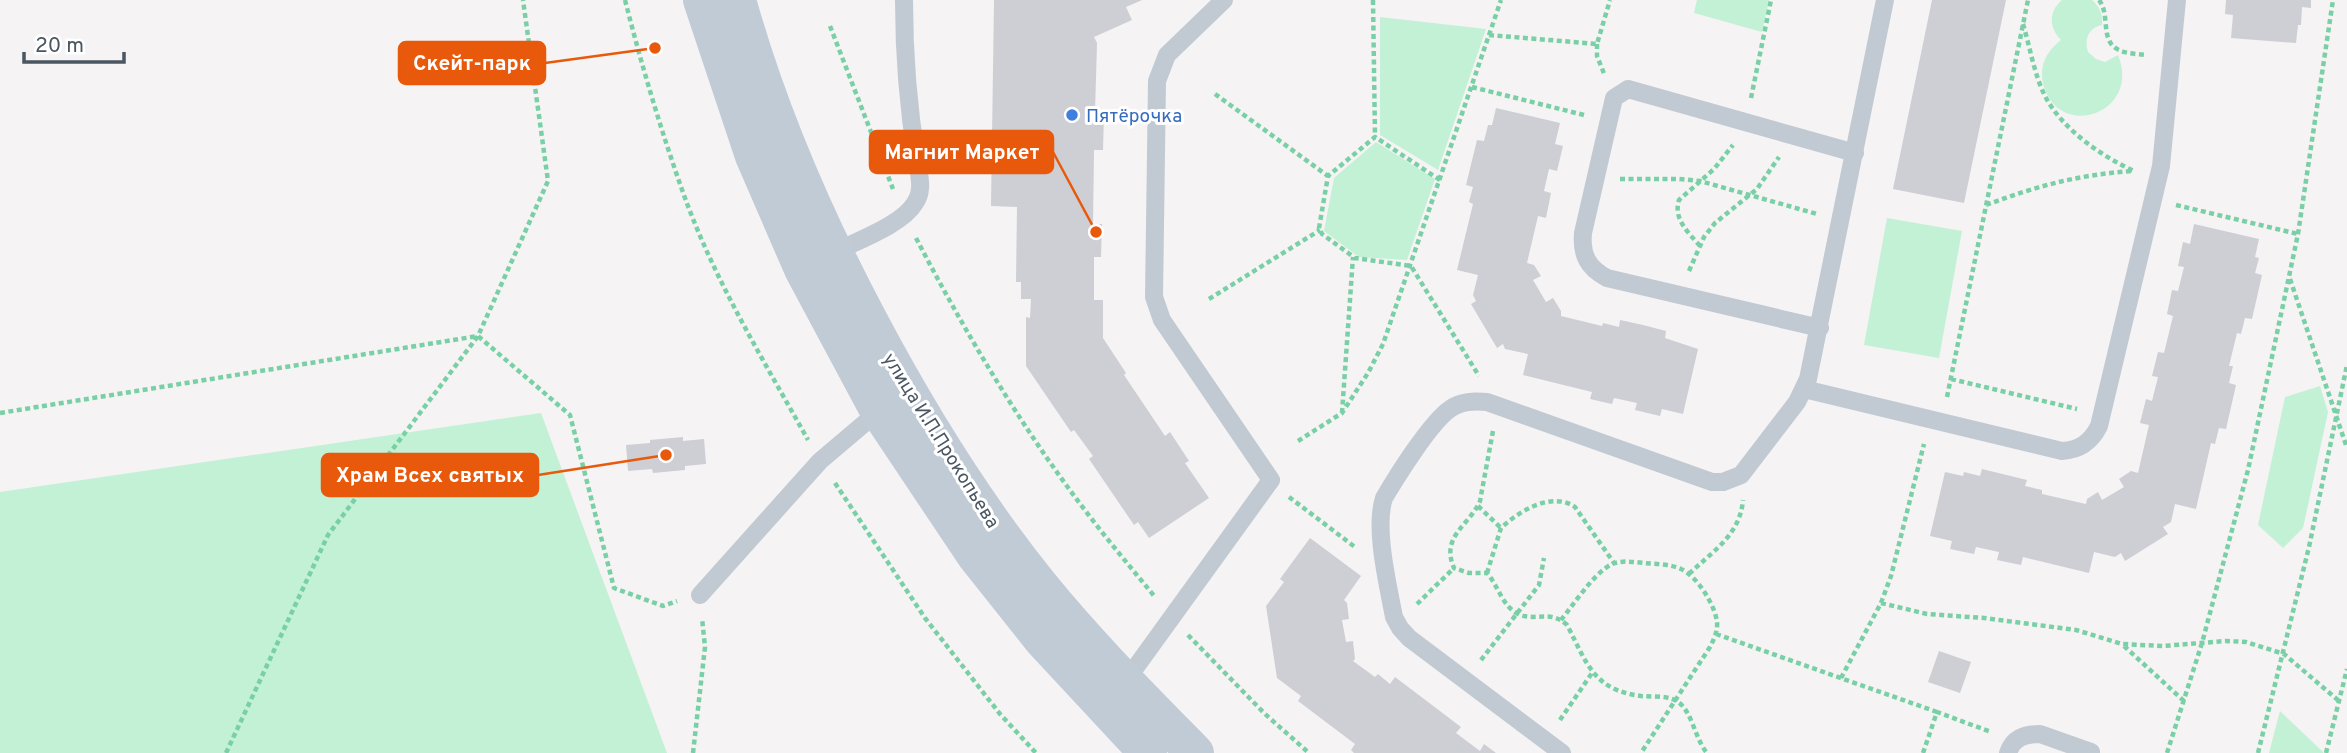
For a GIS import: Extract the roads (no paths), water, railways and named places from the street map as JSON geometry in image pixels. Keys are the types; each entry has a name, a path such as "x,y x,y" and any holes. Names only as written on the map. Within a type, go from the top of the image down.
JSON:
{"street":[{"name":"улица И.П.Прокопьева","path":"702,0 754,156 818,261 892,400 967,487 1040,586 1115,696 1148,753"},
{"name":"улица И.П.Прокопьева","path":"737,0 786,146 818,261"},
{"name":"улица И.П.Прокопьева","path":"1115,696 1195,753"}],"lane":[{"path":"818,261 904,216 915,204 919,194 921,181 905,76 904,0"},
{"path":"1115,696 1271,480 1162,320 1154,297 1157,81 1167,55 1224,0"},
{"path":"1562,753 1409,638 1397,623 1379,518 1384,498 1436,422 1450,408 1475,401 1497,405 1702,479 1723,482 1741,475 1804,389 1820,328 1885,0"},
{"path":"1804,389 2062,451 2081,447 2089,442 2102,415 2159,175 2177,0"},
{"path":"1820,328 1607,278 1591,268 1582,246 1595,179 1614,99 1628,89 1855,153"},
{"path":"699,594 820,461 892,400"},
{"path":"2012,747 2022,736 2040,734 2091,752"}],"place":[{"name":"Скейт-парк","path":"655,48"},
{"name":"Пятёрочка","path":"1072,115"},
{"name":"Магнит Маркет","path":"1096,232"},
{"name":"Храм Всех святых","path":"666,455"}]}
